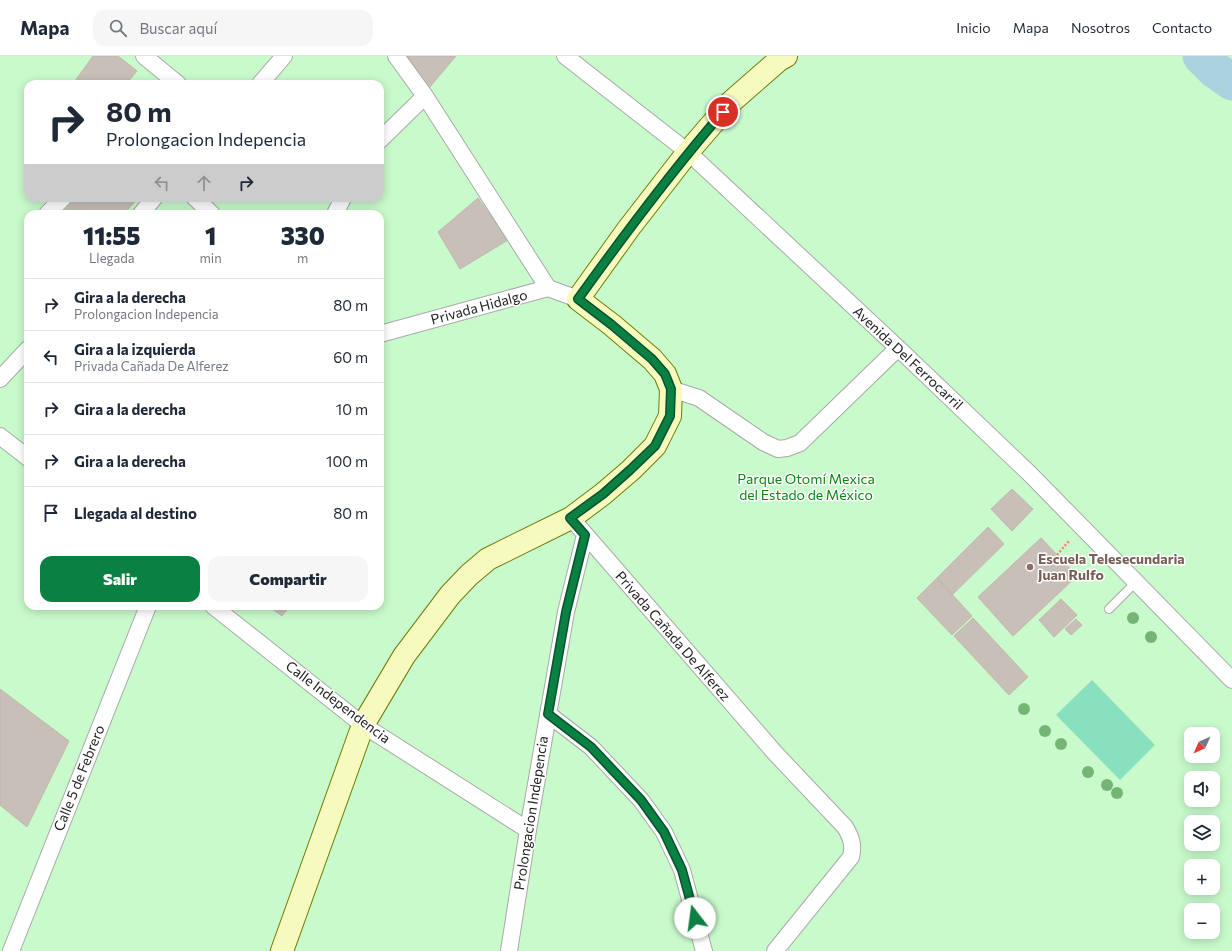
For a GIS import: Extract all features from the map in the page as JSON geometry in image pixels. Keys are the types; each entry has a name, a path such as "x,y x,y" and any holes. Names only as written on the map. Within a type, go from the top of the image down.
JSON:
{"main road":[{"path":"282,951 363,725 404,656 450,595 469,575 488,559 570,518 603,494 655,446 670,416 671,389 665,374 652,359 612,325 578,299 629,228 688,152 731,102 779,60 786,56"}],"street":[{"path":"144,56 173,80"},
{"path":"263,80 284,56"},
{"path":"396,56 425,96 548,288 578,299"},
{"name":"Avenida Del Ferrocarril","path":"565,56 688,152 898,348 1031,475 1232,680"},
{"path":"384,136 425,96"},
{"path":"51,210 59,202"},
{"path":"144,210 151,202"},
{"path":"199,202 208,210"},
{"name":"Privada Hidalgo","path":"384,333 548,288"},
{"path":"671,389 699,398 762,442 778,449 787,448 800,443 898,348"},
{"path":"0,379 24,353"},
{"path":"0,436 24,455"},
{"name":"Privada Cañada De Alferez","path":"570,518 775,753 845,827 851,836 853,850 852,857 775,951"},
{"name":"Prolongacion Indepencia","path":"509,951 528,830 566,612 585,535"},
{"name":"Calle 5 de Febrero","path":"11,951 146,610"},
{"name":"Calle Independencia","path":"219,610 363,725 528,830"},
{"path":"548,714 591,747 641,800 664,832 682,870 704,951"}],"lane":[{"path":"1109,609 1136,582"}],"green space":[{"name":"Parque Otomí Mexica del Estado de México","path":"0,56 1232,56 1232,951 0,951"},
{"path":"1092,680 1155,745 1120,780 1056,715"}],"building":[{"path":"93,56 118,56 137,71 129,80 76,80"},
{"path":"404,56 456,56 429,88"},
{"path":"478,198 508,240 460,269 438,232"},
{"path":"72,202 134,202 128,210 65,210"},
{"path":"1012,489 1033,509 1012,531 991,509"},
{"path":"988,527 1004,544 952,595 937,578"},
{"path":"1041,538 1077,576 1013,636 978,597"},
{"path":"937,578 972,616 952,635 917,598"},
{"path":"1061,599 1077,615 1054,637 1039,620"},
{"path":"274,610 287,610 282,616"},
{"path":"973,618 1028,677 1009,695 954,636"},
{"path":"1076,619 1082,625 1071,635 1065,629"},
{"path":"0,689 69,741 27,827 0,805"}],"waterway":[{"path":"1201,56 1215,70 1232,82"}],"place":[{"name":"Escuela Telesecundaria Juan Rulfo","path":"1030,567"}],"route":[{"path":"695,918 682,870 664,832 641,800 591,747 548,714 566,612 585,535 570,518 603,494 655,446 670,416 671,389 665,374 652,359 612,325 578,299 629,228 688,152 723,112"}]}
